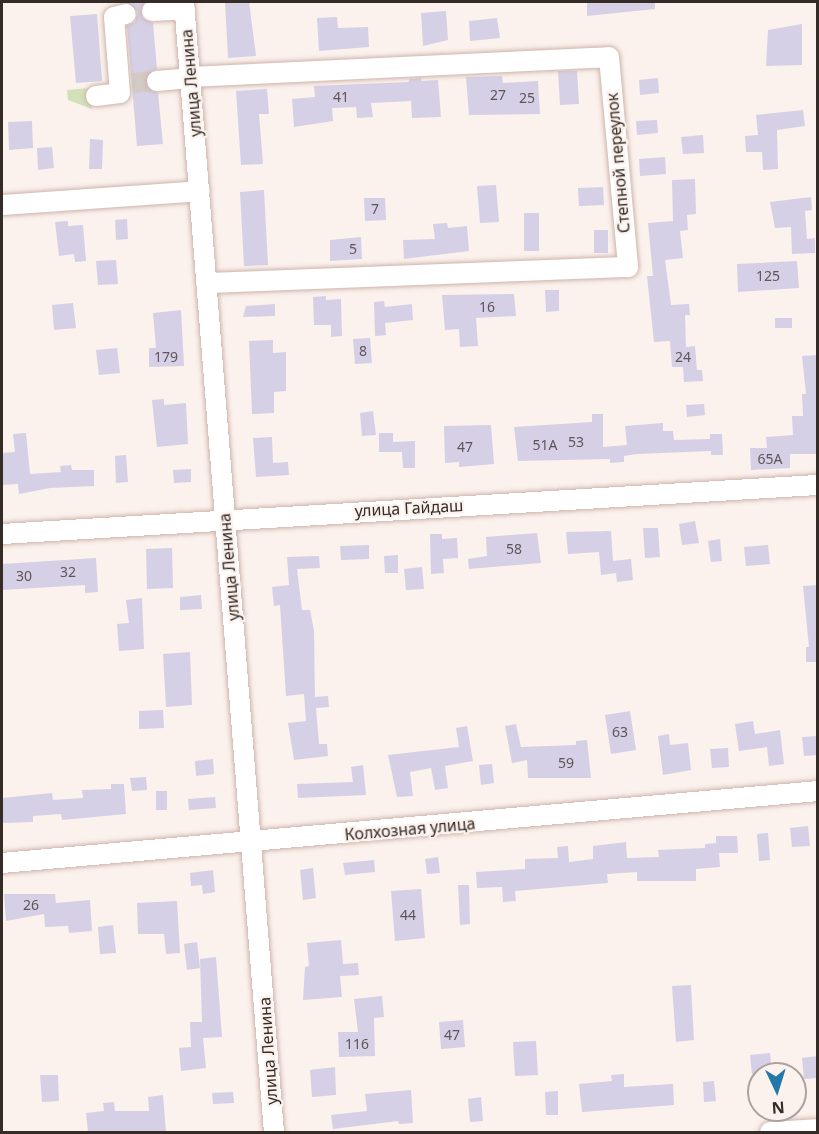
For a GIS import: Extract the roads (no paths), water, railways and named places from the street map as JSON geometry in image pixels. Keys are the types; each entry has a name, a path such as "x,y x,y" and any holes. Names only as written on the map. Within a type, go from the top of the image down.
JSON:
{"street":[{"path":"152,11 185,5"},
{"name":"улица Ленина","path":"185,5 274,1132"},
{"path":"96,96 120,93 126,84 114,17 126,14"},
{"name":"Степной переулок","path":"190,78 609,57 628,267 206,283"},
{"path":"158,81 190,78"},
{"path":"2,205 200,191"},
{"name":"улица Гайдаш","path":"2,534 818,484"},
{"name":"Колхозная улица","path":"2,863 253,844 818,791"},
{"path":"770,1132 818,1129"}],"tunnel":[{"path":"132,83 157,81"}]}
